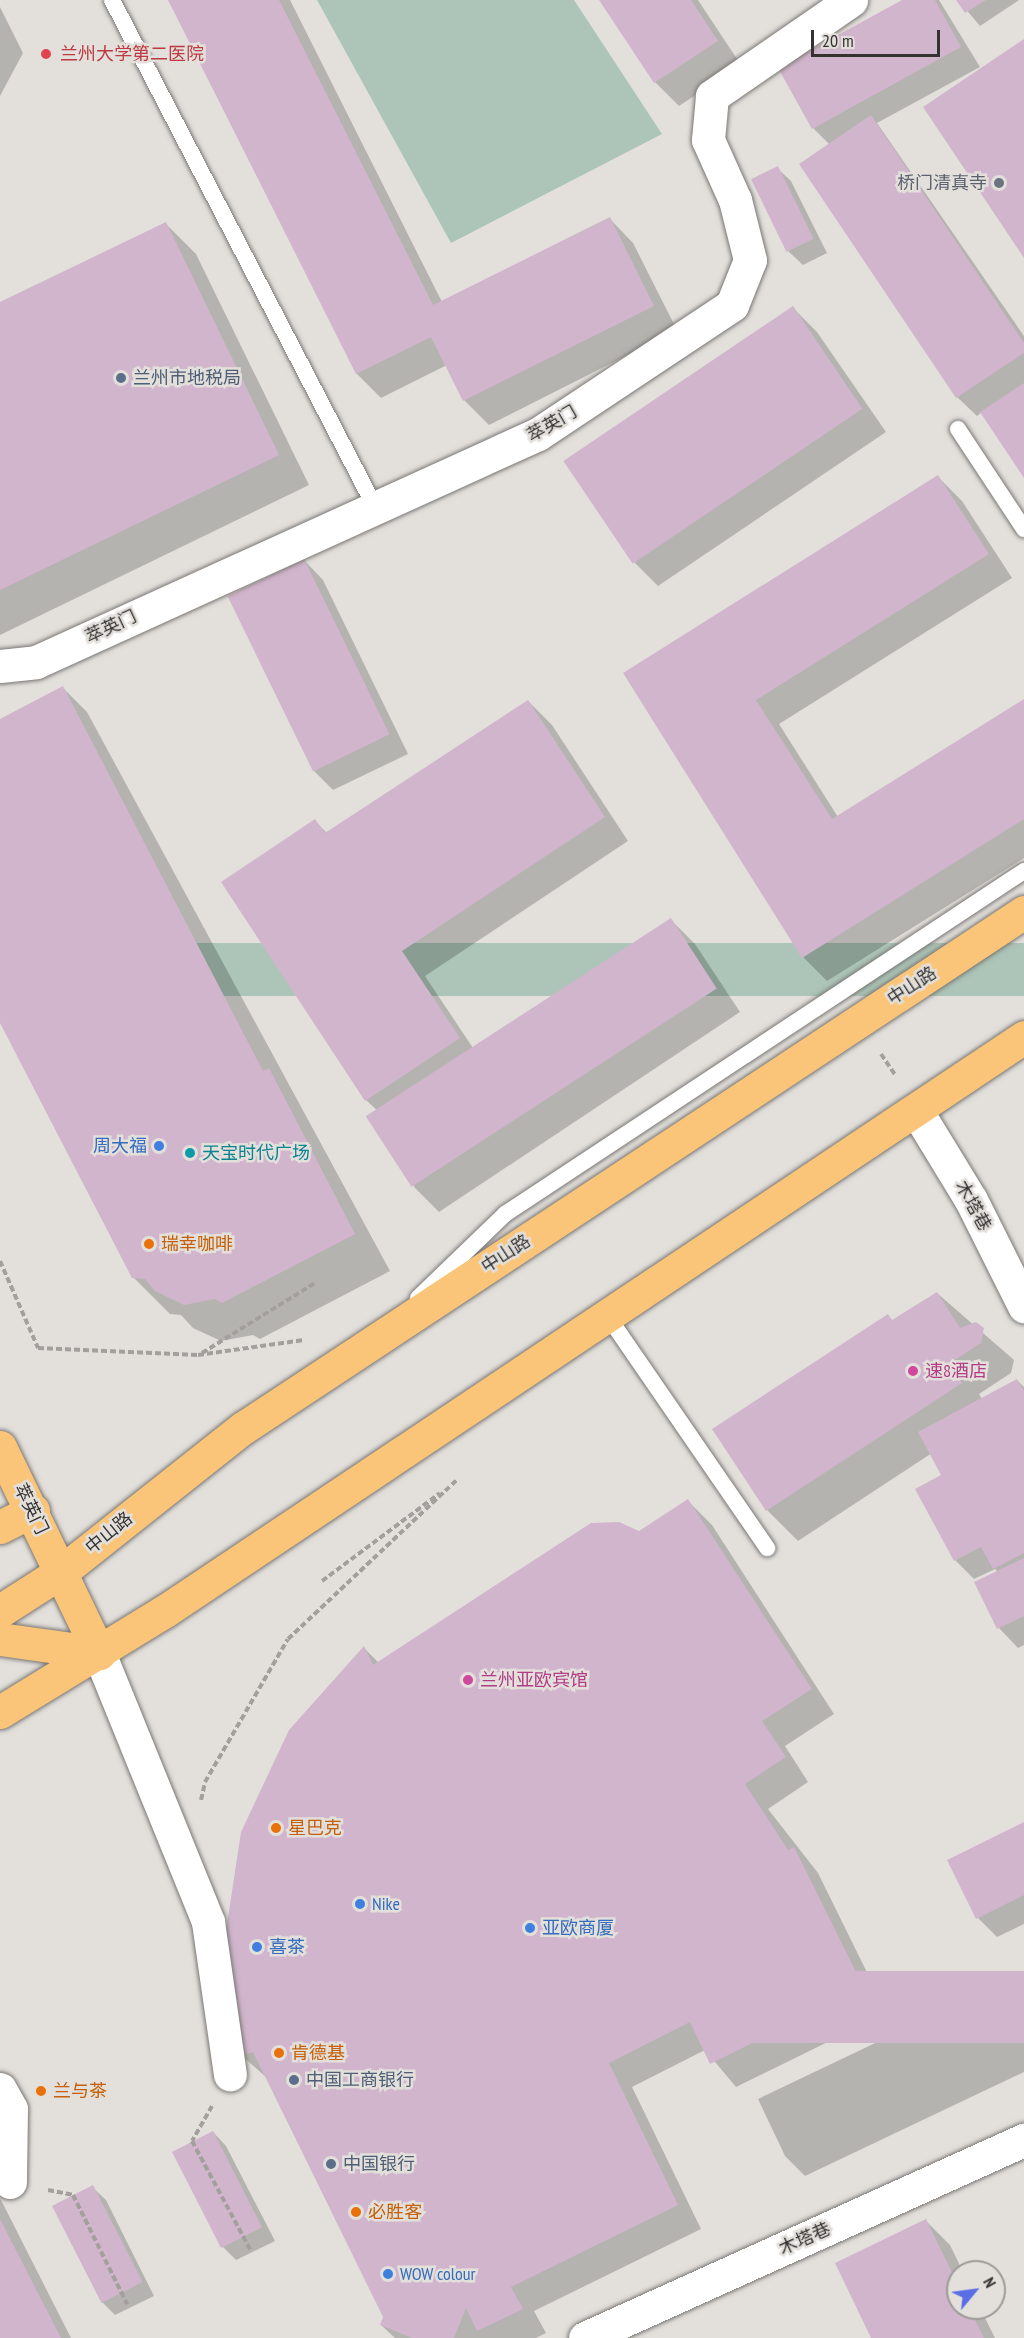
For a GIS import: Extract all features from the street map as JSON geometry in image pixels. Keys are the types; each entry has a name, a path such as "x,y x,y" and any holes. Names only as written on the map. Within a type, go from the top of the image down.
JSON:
{"main road":[{"name":"中山路","path":"0,1611 61,1572 243,1428 1024,912"},
{"path":"0,1712 99,1653 1024,1037"},
{"name":"萃英门","path":"0,1447 33,1510 99,1653"},
{"path":"0,1527 33,1510"},
{"path":"0,1639 99,1653"}],"street":[{"name":"萃英门","path":"0,666 36,662 538,434 732,305 750,260 735,200 708,140 712,96 851,0"},
{"name":"木塔巷","path":"916,1110 971,1200 1024,1306"},
{"path":"99,1653 208,1922 231,2074"},
{"path":"0,2089 10,2109 10,2182"},
{"name":"木塔巷","path":"585,2338 1024,2140"}],"lane":[{"path":"112,0 375,507"},
{"path":"958,429 1024,529"},
{"path":"368,1346 505,1214 1024,871"},
{"path":"607,1315 767,1548"}],"path":[{"path":"861,1020 916,1110"},
{"path":"0,1261 38,1347 198,1355 286,1338 368,1346"},
{"path":"198,1355 315,1283"},
{"path":"185,1864 206,1782 288,1639 457,1480 322,1581"},
{"path":"192,2141 251,2251"},
{"path":"73,2195 127,2304"}],"green space":[{"path":"317,0 574,0 662,134 451,243"},
{"path":"75,943 1024,943 1024,996 75,996"}],"building":[{"path":"168,0 279,0 433,305 610,217 654,306 463,401 431,337 356,374"},
{"path":"599,0 691,0 718,41 654,83"},
{"path":"902,0 935,0 961,47 812,129 778,68"},
{"path":"956,0 986,0 965,13"},
{"name":"桥门清真寺","path":"1024,39 1024,258 923,107"},
{"path":"871,115 1024,343 1024,353 956,398 799,164"},
{"path":"778,166 814,239 787,252 751,179"},
{"name":"兰州市地税局","path":"166,222 279,455 0,590 0,302"},
{"path":"793,306 862,409 633,564 563,461"},
{"path":"1024,383 1024,478 980,412"},
{"path":"938,475 989,554 756,700 832,819 1024,699 1024,819 802,958 623,673"},
{"path":"304,559 389,734 313,772 228,596"},
{"name":"天宝时代广场","path":"63,686 263,1071 269,1068 355,1234 222,1303 215,1299 184,1305 155,1291 145,1279 132,1278 0,1023 0,719"},
{"path":"528,700 605,817 402,951 460,1038 365,1101 221,882 315,819 325,833"},
{"path":"671,918 717,988 411,1187 366,1116"},
{"path":"937,1292 960,1328 976,1322 984,1328 981,1343 950,1363 962,1383 766,1511 712,1429 888,1314 892,1320"},
{"path":"1017,1379 1024,1391 1024,1553 993,1569 981,1547 954,1561 915,1489 941,1475 918,1432"},
{"name":"亚欧商厦","path":"688,1499 812,1689 762,1721 786,1757 745,1784 788,1850 794,1847 864,1988 710,2064 690,2022 609,2063 678,2205 511,2287 523,2309 477,2331 466,2308 454,2338 412,2338 380,2325 383,2317 253,2052 239,2056 224,1944 241,1832 289,1730 364,1646 373,1665 591,1523 619,1522 639,1531"},
{"path":"1024,1558 1024,1616 997,1629 974,1582"},
{"path":"1024,1822 1024,1895 976,1919 947,1860"},
{"path":"727,1971 1024,1971 1024,2043 727,2043"},
{"path":"213,2131 262,2227 221,2248 172,2152"},
{"path":"93,2185 142,2282 101,2303 52,2206"},
{"path":"0,2219 61,2338 0,2338"},
{"path":"926,2219 946,2260 946,2320 975,2320 984,2338 871,2338 835,2263"}],"place":[{"name":"兰州大学第二医院","path":"46,54"},
{"name":"桥门清真寺","path":"999,183"},
{"name":"兰州市地税局","path":"121,378"},
{"name":"周大福","path":"159,1146"},
{"name":"天宝时代广场","path":"190,1153"},
{"name":"瑞幸咖啡","path":"149,1244"},
{"name":"速8酒店","path":"913,1371"},
{"name":"兰州亚欧宾馆","path":"468,1680"},
{"name":"星巴克","path":"276,1828"},
{"name":"Nike","path":"360,1904"},
{"name":"亚欧商厦","path":"530,1928"},
{"name":"喜茶","path":"257,1947"},
{"name":"肯德基","path":"279,2053"},
{"name":"中国工商银行","path":"294,2080"},
{"name":"兰与茶","path":"41,2091"},
{"name":"中国银行","path":"331,2164"},
{"name":"必胜客","path":"356,2212"},
{"name":"WOW colour","path":"388,2274"}]}
